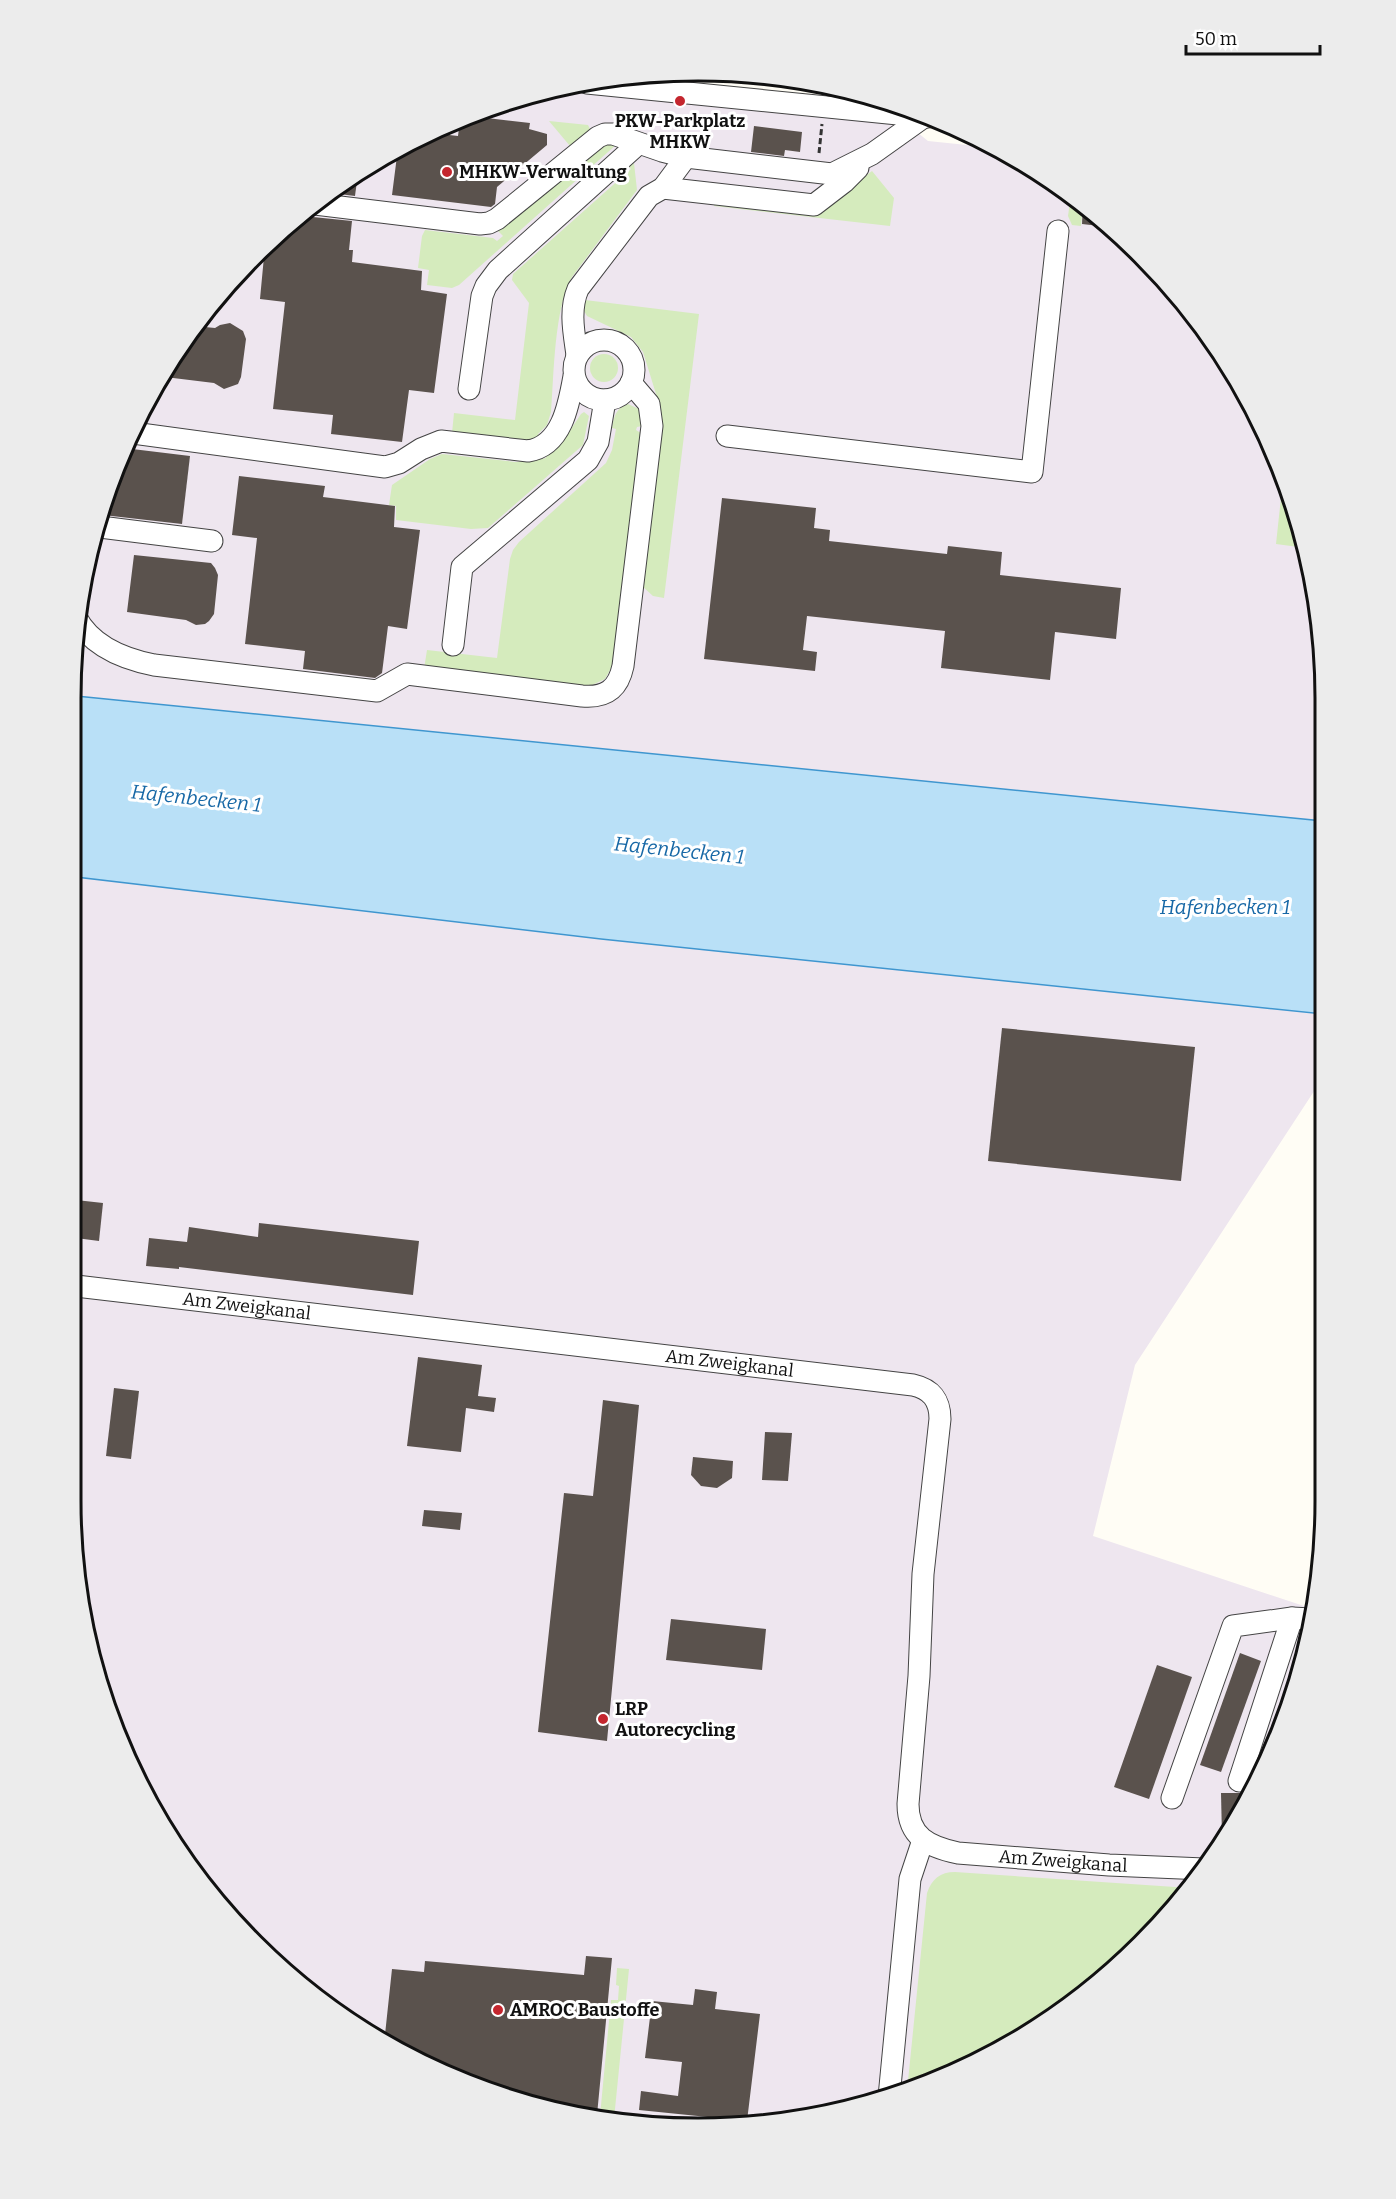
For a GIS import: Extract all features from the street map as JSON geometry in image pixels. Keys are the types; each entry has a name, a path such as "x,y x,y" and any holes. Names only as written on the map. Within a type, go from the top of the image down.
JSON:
{"street":[{"path":"617,86 896,114"},
{"path":"327,205 480,224 489,223 600,136 615,135 686,157 830,174 872,154 918,122"},
{"path":"469,389 480,305 489,282 498,270 638,144"},
{"path":"663,188 814,205 844,182 872,154"},
{"path":"577,355 573,320 574,301 578,289 649,196 663,188 686,157"},
{"path":"727,436 1032,472 1059,231"},
{"path":"141,434 385,467 399,463 441,441 532,451 550,441 559,427 566,411 577,355 583,347 592,341 608,339 625,348 633,360 634,374 626,391 604,400 585,394 578,386 574,376"},
{"path":"85,630 105,646 133,660 154,665 377,691 407,674 582,696 603,695 617,684 622,670 652,426 648,404 631,383"},
{"path":"453,645 462,567 588,459 598,442 604,400"},
{"path":"105,528 212,540"},
{"name":"Am Zweigkanal","path":"81,1287 913,1385 928,1390 938,1401 940,1419 923,1575 919,1676 908,1815 910,1825 923,1840 958,1853 1109,1865 1193,1869"},
{"path":"1172,1798 1233,1626 1301,1618 1239,1781 1248,1780"},
{"path":"890,2087 910,1879 923,1840"}],"path":[{"path":"816,157 818,157 824,107"}],"shaded area":[{"path":"669,82 854,101 893,113 928,141 972,146 1041,185 1105,234 1134,262 1162,291 1211,355 1251,425 1268,462 1294,538 1303,578 1314,658 1315,820 81,697 86,617 93,578 102,538 128,462 164,389 185,355 234,291 262,262 291,234 355,185 425,145 462,128 538,102 617,86"},
{"path":"81,878 601,939 1315,1013 1315,1090 1135,1365 1093,1536 1306,1607 1294,1661 1268,1737 1232,1810 1211,1844 1162,1908 1134,1937 1105,1965 1041,2014 971,2054 934,2071 858,2097 779,2113 698,2118 617,2113 538,2097 462,2071 389,2035 355,2014 291,1965 262,1937 234,1908 185,1844 164,1810 128,1737 102,1661 86,1582 82,1541"}],"green space":[{"path":"549,121 588,125 590,129 570,146"},
{"path":"603,144 617,144 459,285 452,288 427,285 429,270 418,268 422,236 425,230 493,238 497,241 503,236 495,228"},
{"path":"634,163 637,190 572,277 566,290 558,324 551,412 547,425 538,434 539,436 526,441 452,433 454,413 515,420 529,303 512,280 513,274 631,169 629,167"},
{"path":"872,171 894,198 890,226 714,206 714,203 823,209"},
{"path":"1069,206 1082,215 1081,226 1072,225 1068,216"},
{"path":"585,300 699,314 664,598 653,596 642,586 662,426 661,410 643,352 631,337 587,316 584,311"},
{"path":"604,354 614,358 618,368 614,378 604,382 594,378 590,368 594,358"},
{"path":"628,404 639,409 642,426 637,427 636,430 641,433 614,663 605,679 588,687 424,669 427,650 497,658 513,550 606,463 612,450 616,429 612,428 615,416 618,410"},
{"path":"584,412 589,416 583,445 488,528 471,529 396,520 396,506 389,505 392,485 430,459 442,454 516,462 546,458 546,455 561,444"},
{"path":"1281,497 1296,547 1276,544"},
{"path":"945,1873 1179,1887 1162,1908 1105,1965 1041,2014 971,2054 908,2081 927,1893 937,1877"},
{"path":"617,1968 629,1969 615,2113 601,2110 611,2000 618,2000 619,1986 616,1985"}],"water":[{"name":"Hafenbecken 1","path":"81,697 1315,820 1315,1013 601,939 81,878"}],"building":[{"name":"MHKW-Verwaltung","path":"489,118 530,123 529,129 547,134 547,145 497,187 495,204 491,207 392,195 396,161 447,135 458,136 459,129"},
{"path":"754,126 802,132 800,152 785,150 784,156 751,152"},
{"path":"357,184 355,196 342,194"},
{"path":"1082,216 1094,225 1082,224"},
{"path":"313,217 352,221 349,250 353,250 352,262 422,271 421,290 447,294 434,393 409,390 402,442 331,434 333,415 273,409 285,302 260,299 264,260"},
{"path":"230,323 243,331 246,339 238,384 224,389 214,383 171,378 205,327 215,328"},
{"path":"134,449 190,456 182,524 109,516"},
{"path":"239,476 325,486 323,497 395,506 394,527 420,530 407,629 388,626 382,673 375,678 303,669 305,651 245,644 257,538 232,535"},
{"path":"722,498 816,508 814,528 830,530 829,541 947,554 948,546 1002,552 1000,575 1121,588 1116,639 1055,632 1050,680 941,668 945,631 807,616 803,650 817,652 815,671 704,659"},
{"path":"134,555 211,563 218,575 214,614 209,621 196,625 186,620 127,612"},
{"path":"1002,1028 1195,1047 1181,1181 988,1161"},
{"path":"81,1201 103,1203 99,1241 81,1239"},
{"path":"259,1223 419,1241 413,1295 179,1267 179,1269 146,1266 149,1238 187,1242 189,1227 258,1237"},
{"path":"418,1357 482,1365 478,1396 496,1398 494,1412 466,1408 461,1452 407,1446"},
{"path":"114,1388 139,1391 131,1459 106,1456"},
{"path":"603,1400 639,1405 607,1741 538,1732 564,1493 593,1496"},
{"path":"765,1432 792,1433 788,1481 762,1480"},
{"path":"693,1457 733,1461 732,1478 717,1488 701,1486 691,1475"},
{"path":"424,1510 462,1513 460,1530 422,1526"},
{"path":"671,1619 766,1629 762,1670 666,1660"},
{"path":"1240,1653 1261,1661 1221,1772 1200,1765"},
{"path":"1157,1665 1192,1677 1149,1799 1114,1787"},
{"path":"1221,1793 1241,1793 1232,1810 1222,1827"},
{"name":"AMROC Baustoffe","path":"586,1956 612,1958 598,2110 538,2097 500,2085 462,2071 385,2033 392,1969 424,1972 425,1961 584,1975"},
{"path":"695,1989 717,1992 715,2009 760,2014 748,2116 714,2118 639,2110 641,2091 678,2096 682,2062 645,2058 652,2001 693,2005"}],"place":[{"name":"PKW-Parkplatz MHKW","path":"680,101"},
{"name":"MHKW-Verwaltung","path":"447,172"},
{"name":"LRP Autorecycling","path":"603,1719"},
{"name":"AMROC Baustoffe","path":"498,2010"}]}
